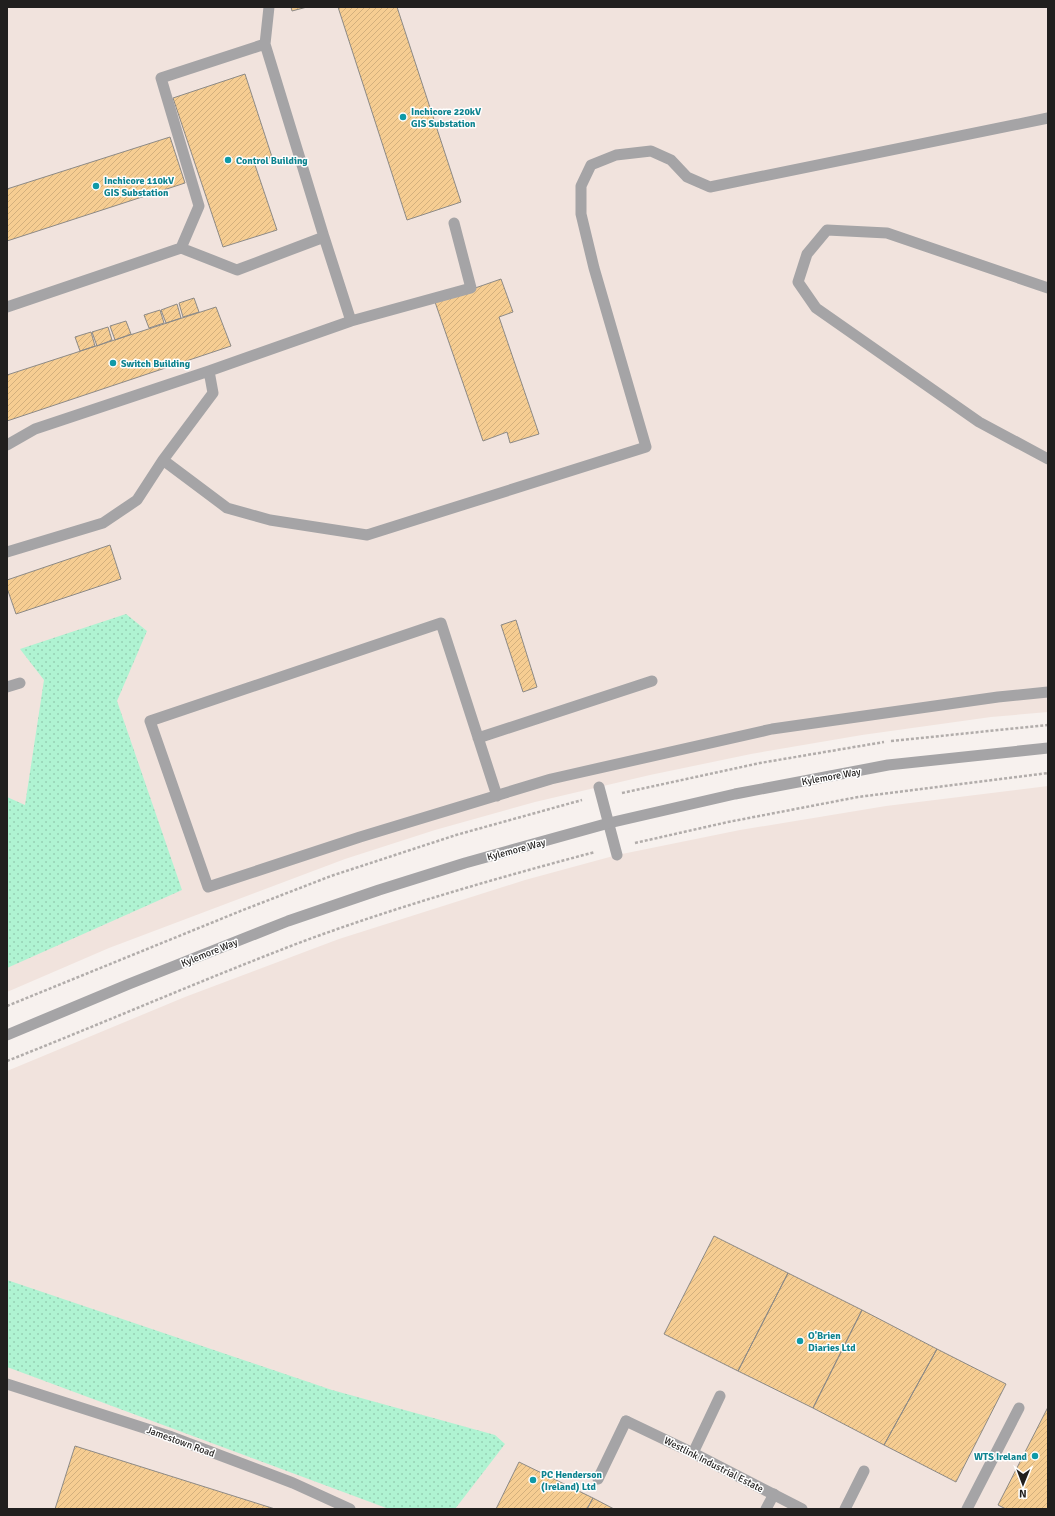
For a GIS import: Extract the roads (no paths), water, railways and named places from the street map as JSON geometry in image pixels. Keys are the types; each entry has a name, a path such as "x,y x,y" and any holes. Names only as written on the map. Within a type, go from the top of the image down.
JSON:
{"street":[{"path":"269,7 265,44 351,321"},
{"path":"181,248 199,206 161,78 265,44"},
{"path":"164,460 227,508 270,520 367,535 646,447 594,268 581,214 581,186 591,165 616,155 651,151 671,160 687,177 710,187 1048,118"},
{"path":"7,445 35,429 209,371 351,321 471,288 454,223"},
{"path":"1048,288 887,233 827,230 807,254 798,282 816,308 822,313 979,422 1048,459"},
{"path":"7,307 181,248 237,270 324,237"},
{"path":"7,552 103,523 137,500 213,393 209,371"},
{"path":"497,796 441,623 150,721 208,887 360,837 497,796 551,779 772,729 998,697 1048,692"},
{"path":"478,738 652,681"},
{"path":"7,687 20,683"},
{"name":"Kylemore Way","path":"7,1035 129,984 288,921 465,863 609,823 735,794 888,765 1048,748"},
{"path":"599,787 616,851"},
{"name":"Jamestown Road","path":"7,1384 169,1436 294,1483 350,1509"},
{"path":"693,1453 720,1396"},
{"path":"967,1509 1019,1408"},
{"name":"Westlink Industrial Estate","path":"598,1478 626,1421 693,1453 802,1509"},
{"path":"846,1509 864,1471"},
{"path":"766,1509 774,1494"}],"place":[{"name":"Inchicore 220kV GIS Substation","path":"403,117"},
{"name":"Control Building","path":"228,160"},
{"name":"Inchicore 110kV GIS Substation","path":"96,186"},
{"name":"Switch Building","path":"113,363"},
{"name":"O'Brien Diaries Ltd","path":"800,1341"},
{"name":"WTS Ireland","path":"1035,1456"},
{"name":"PC Henderson (Ireland) Ltd","path":"533,1480"}]}
